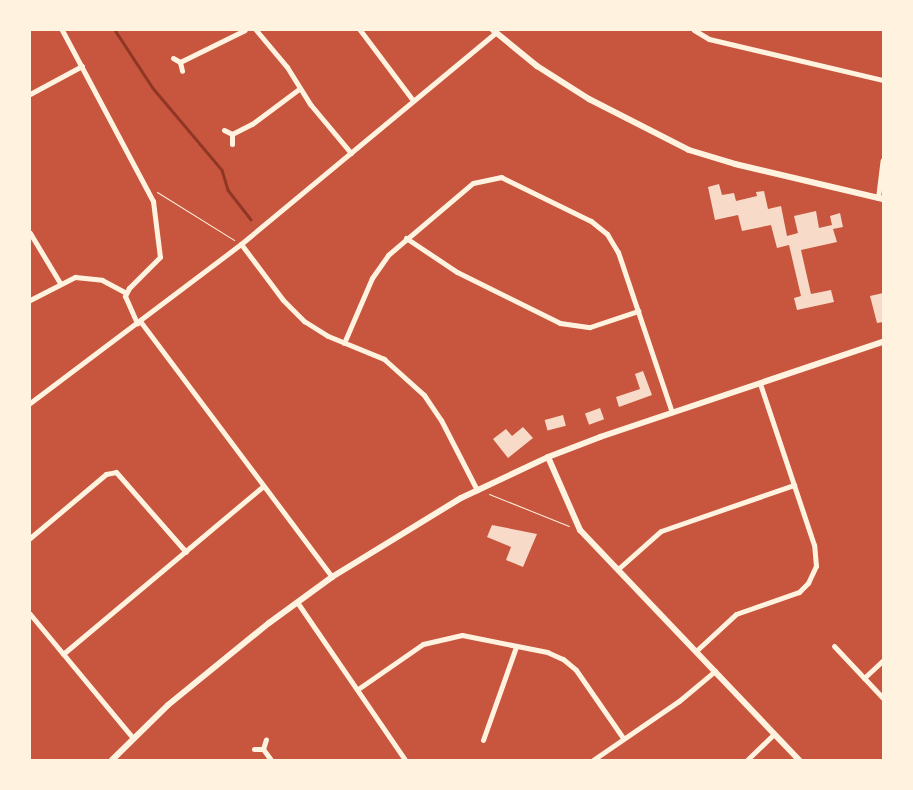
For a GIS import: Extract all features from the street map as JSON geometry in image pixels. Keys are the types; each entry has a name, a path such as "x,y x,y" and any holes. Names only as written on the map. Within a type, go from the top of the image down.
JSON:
{"street":[{"path":"62,30 148,187 153,201 160,257 126,293 126,301 139,322 332,577"},
{"path":"180,62 245,30"},
{"path":"256,30 287,67 299,89 351,152"},
{"path":"360,30 412,99"},
{"path":"694,30 709,39 883,80"},
{"path":"30,403 241,244 494,31 537,66 589,98 682,147 735,164 880,199 883,160"},
{"path":"173,58 180,62 182,71"},
{"path":"30,94 82,66"},
{"path":"232,134 252,124 299,89"},
{"path":"224,130 232,134"},
{"path":"232,134 232,144"},
{"path":"344,343 379,265 406,238 473,183 492,177 508,180 591,221 607,234 618,252 672,412"},
{"path":"30,233 60,283"},
{"path":"406,238 458,272 560,323 590,327 638,311"},
{"path":"241,244 291,308 315,329 395,367 424,395 441,420 478,490"},
{"path":"30,300 60,283 88,277 102,280 126,293"},
{"path":"112,760 133,738 210,669 332,577 412,525 478,490 548,457 672,412 883,342"},
{"path":"696,651 736,614 791,596 804,588 812,577 816,553 760,384"},
{"path":"548,457 574,522 799,760"},
{"path":"30,538 106,474 116,472 186,552"},
{"path":"618,569 661,531 794,485"},
{"path":"63,654 263,486"},
{"path":"297,602 405,760"},
{"path":"30,614 133,738"},
{"path":"358,689 423,644 441,638 462,635 547,652 576,670 623,738"},
{"path":"483,740 516,646"},
{"path":"834,646 883,698"},
{"path":"864,678 883,660"},
{"path":"593,760 679,701 715,671"},
{"path":"747,760 774,734"},
{"path":"263,749 266,739"},
{"path":"254,749 263,749"},
{"path":"263,749 271,760"}],"path":[{"path":"148,187 241,244"},
{"path":"478,490 570,526"}],"building":[{"path":"719,184 722,195 734,193 736,201 757,196 756,192 764,191 768,209 781,206 787,236 798,233 794,216 816,211 819,228 832,225 830,216 840,213 843,227 833,229 837,242 801,250 811,294 831,290 834,302 797,310 794,298 801,296 789,245 777,248 771,225 742,231 738,215 715,220 708,187"},
{"path":"883,293 883,322 877,323 870,296"},
{"path":"643,371 652,395 619,407 616,397 640,389 635,374"},
{"path":"600,408 604,419 589,425 585,413"},
{"path":"563,415 566,426 547,431 545,420"},
{"path":"523,427 533,438 508,458 493,439 506,429 512,436"},
{"path":"492,525 537,534 523,567 506,560 511,547 487,537"}],"waterway":[{"path":"115,30 153,88 222,170 228,190 251,219"}]}
